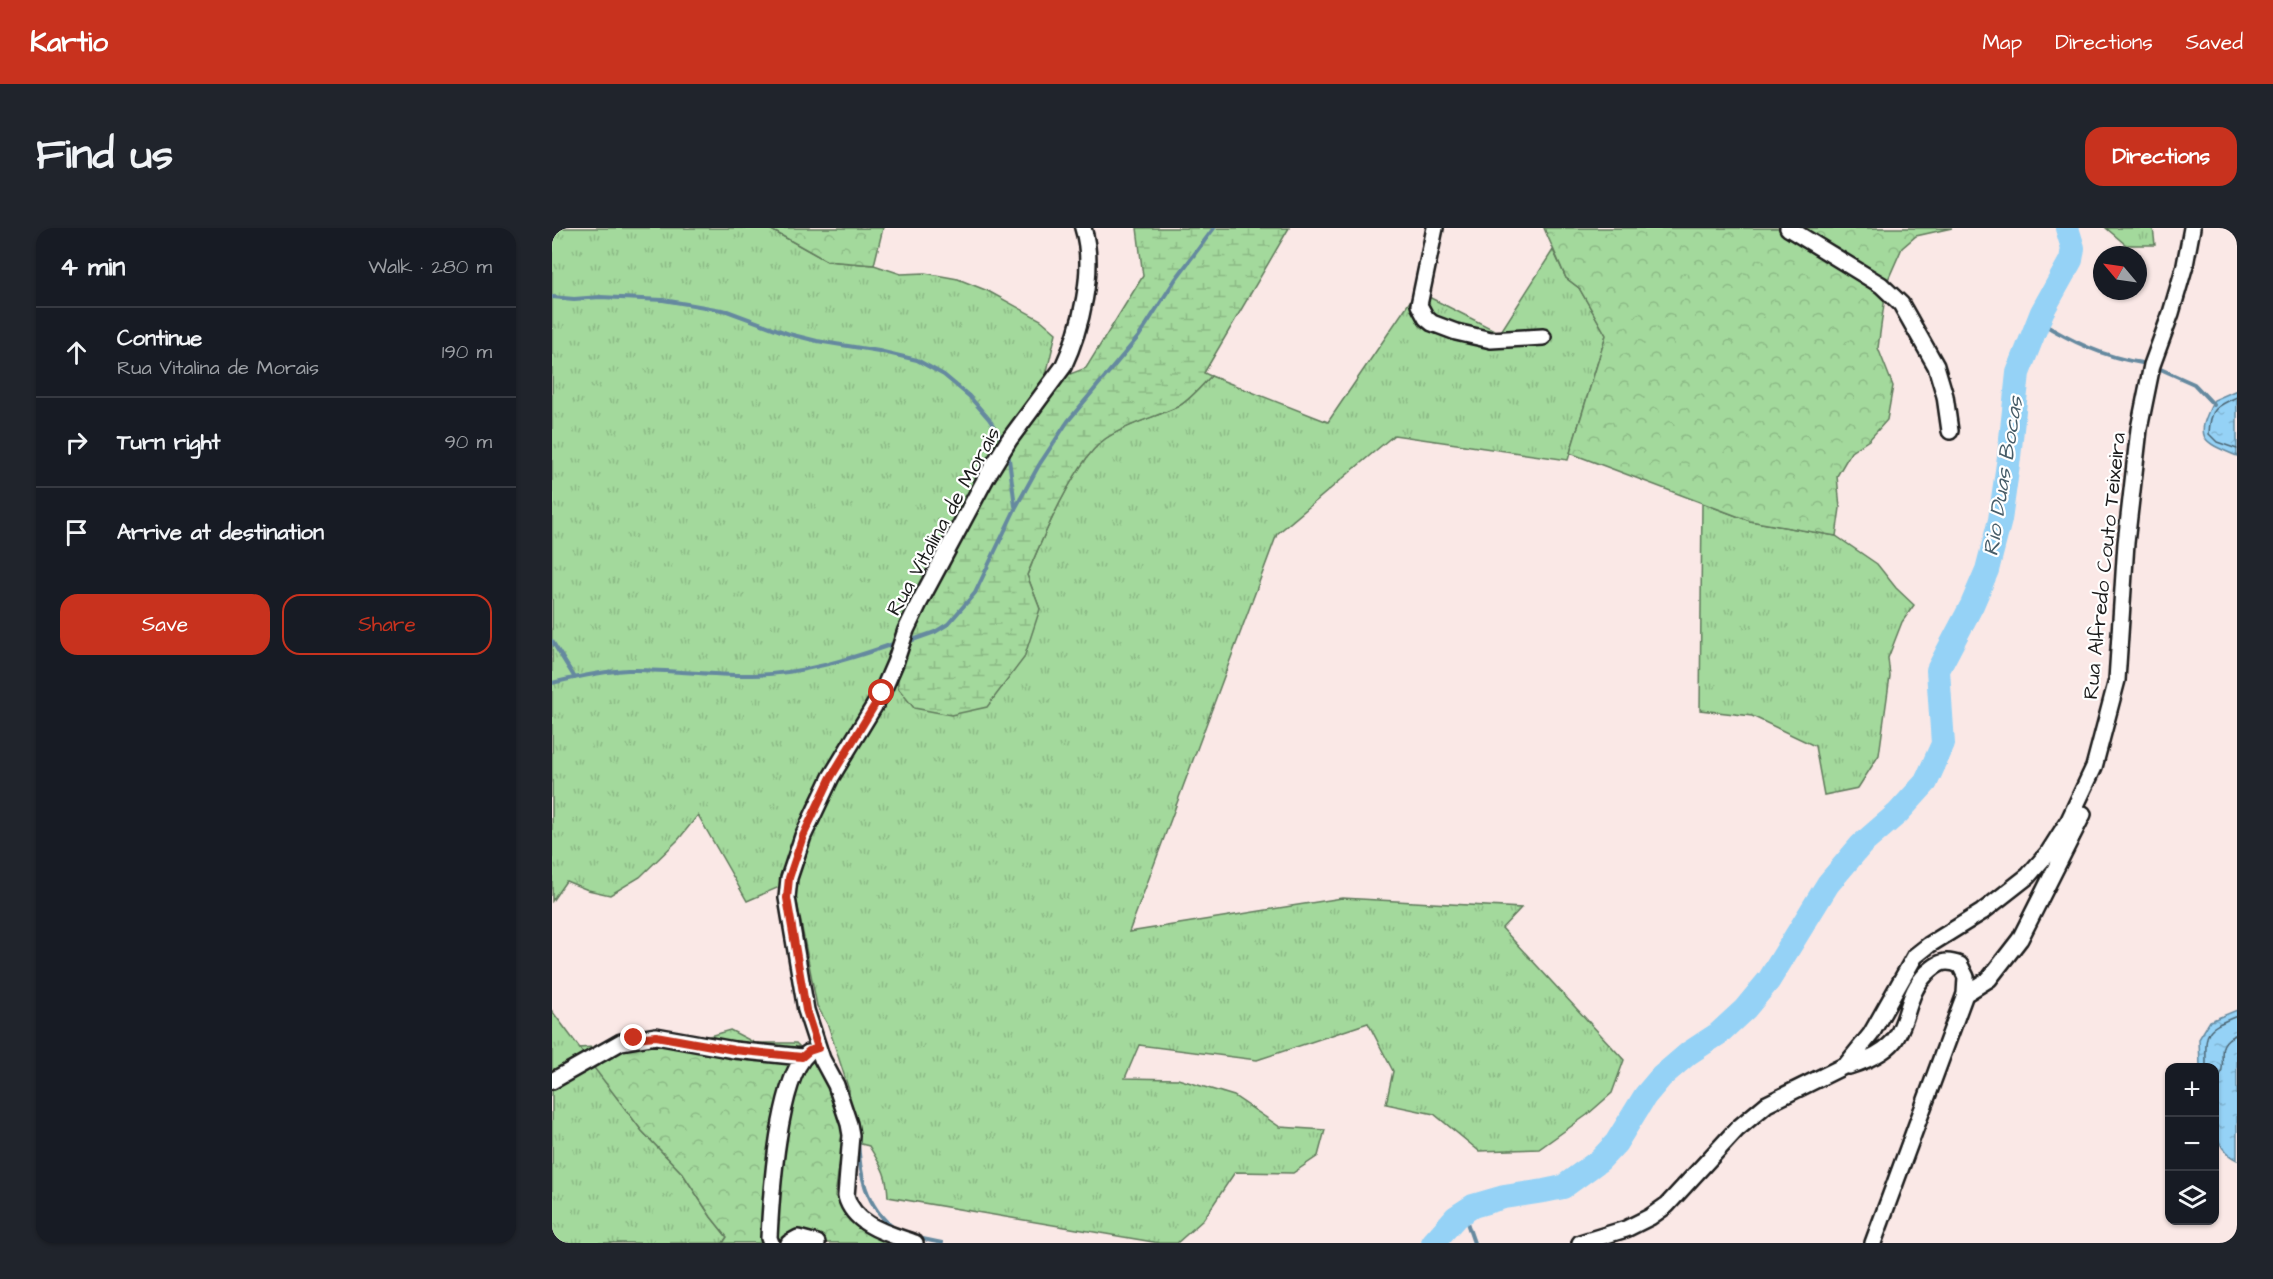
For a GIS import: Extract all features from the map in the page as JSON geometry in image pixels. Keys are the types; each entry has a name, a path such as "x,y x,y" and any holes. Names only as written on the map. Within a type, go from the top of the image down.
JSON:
{"street":[{"name":"Rua Vitalina de Morais","path":"915,1243 859,1219 852,1211 846,1196 851,1135 837,1085 818,1048 806,1010 787,898 789,878 800,845 831,777 882,693 898,657 906,630 987,476 1009,440 1063,367 1069,354 1080,319 1089,254 1083,228"},
{"path":"1436,228 1419,305 1426,318 1432,323 1456,332 1491,340 1543,337"},
{"path":"1788,228 1881,285 1901,304 1936,366 1945,396 1950,431"},
{"name":"Rua Alfredo Couto Teixeira","path":"1580,1243 1626,1228 1650,1217 1667,1205 1737,1130 1767,1104 1839,1069 1857,1054 1871,1034 1915,956 1992,905 2028,876 2048,853 2069,820 2094,767 2117,680 2126,543 2139,429 2152,365 2171,313 2185,265 2192,228"},
{"path":"1965,994 1989,979 2020,939 2085,809 2093,782 2094,767"},
{"path":"1839,1069 1879,1053 1896,1038 1917,984 1938,963 1949,961 1960,965 1966,977 1965,994 1873,1243"},
{"path":"552,1082 621,1042 656,1036 734,1050 802,1057"},
{"path":"771,1243 769,1238 771,1205 786,1092 802,1057 818,1048"},
{"path":"789,1243 798,1238 817,1243"}],"green space":[{"path":"552,228 768,228 827,261 874,265 901,274 925,273 958,279 988,291 1041,320 1056,333 1044,384 980,485 1040,609 1027,575 1071,482 1094,449 1105,439 1122,429 1181,404 1211,376 1328,422 1417,291 1500,333 1553,250 1566,278 1579,288 1606,335 1568,460 1394,435 1277,534 1129,932 1342,898 1521,908 1502,928 1624,1060 1612,1093 1587,1115 1539,1149 1479,1151 1434,1114 1386,1104 1393,1071 1368,1023 1257,1060 1139,1045 1125,1078 1178,1079 1234,1096 1280,1127 1325,1130 1318,1156 1293,1173 1235,1172 1203,1220 1177,1243 1159,1243 888,1197 885,1176 869,1146 849,1141 849,1090 828,1025 817,1006 793,881 747,901 698,815 678,840 640,877 610,895 588,890 566,881 552,901"},
{"path":"768,228 883,228 874,265 827,261"},
{"path":"1137,228 1289,228 1204,373 1211,376 1181,404 1122,429 1105,439 1094,449 1071,482 1027,575 1040,609 1024,658 987,707 951,715 914,708 898,688 897,642 1044,384 1086,368 1143,276"},
{"path":"1544,228 1952,228 1916,236 1902,248 1887,282 1878,348 1893,386 1887,420 1869,440 1851,452 1837,476 1840,508 1836,536 1750,521 1570,453 1606,335 1579,288 1566,278"},
{"path":"2106,228 2153,228 2155,245 2126,245"},
{"path":"1702,503 1750,521 1836,536 1877,564 1896,588 1914,605 1902,622 1888,658 1890,676 1879,755 1858,788 1824,795 1815,746 1752,716 1700,710"},
{"path":"552,1011 642,1131 683,1174 727,1237 723,1243 552,1243"},
{"path":"730,1030 755,1043 796,1043 820,1067 837,1092 849,1090 849,1141 841,1153 835,1196 850,1218 919,1243 723,1243 727,1237 683,1174 642,1131 579,1048 692,1041"}],"water":[{"path":"2237,390 2237,456 2208,442 2203,430 2214,400"},
{"path":"2237,1010 2237,1160 2227,1153 2219,1140 2219,1063 2200,1063 2199,1039 2210,1021"}],"waterway":[{"path":"907,642 935,632 948,624 975,593 1039,465 1068,421 1139,336 1175,280 1214,228"},
{"name":"Rio Duas Bocas","path":"1433,1243 1456,1217 1473,1206 1504,1197 1563,1187 1600,1160 1616,1143 1645,1096 1661,1077 1689,1053 1718,1034 1745,1009 1769,980 1828,884 1861,845 1898,813 1926,782 1943,744 1938,670 1972,605 1987,570 2000,520 2018,373 2042,312 2071,260 2073,248 2067,228"},
{"path":"552,297 663,300 693,305 727,311 789,334 817,341 917,360 944,375 969,396 989,419 1001,438"},
{"path":"2038,321 2088,347 2114,357 2142,363"},
{"path":"2156,367 2194,384 2214,405"},
{"path":"1008,451 1015,506"},
{"path":"552,641 575,678"},
{"path":"552,683 628,670 737,675 788,672 841,661 893,644"},
{"path":"858,1137 862,1176 870,1199 885,1220 895,1229"},
{"path":"1463,1211 1474,1243"},
{"path":"918,1238 942,1243"}],"route":[{"path":"634,1038 656,1036 734,1050 802,1057 818,1048 806,1010 797,960 787,898 789,878 803,836 831,777 863,728 882,693"}]}
